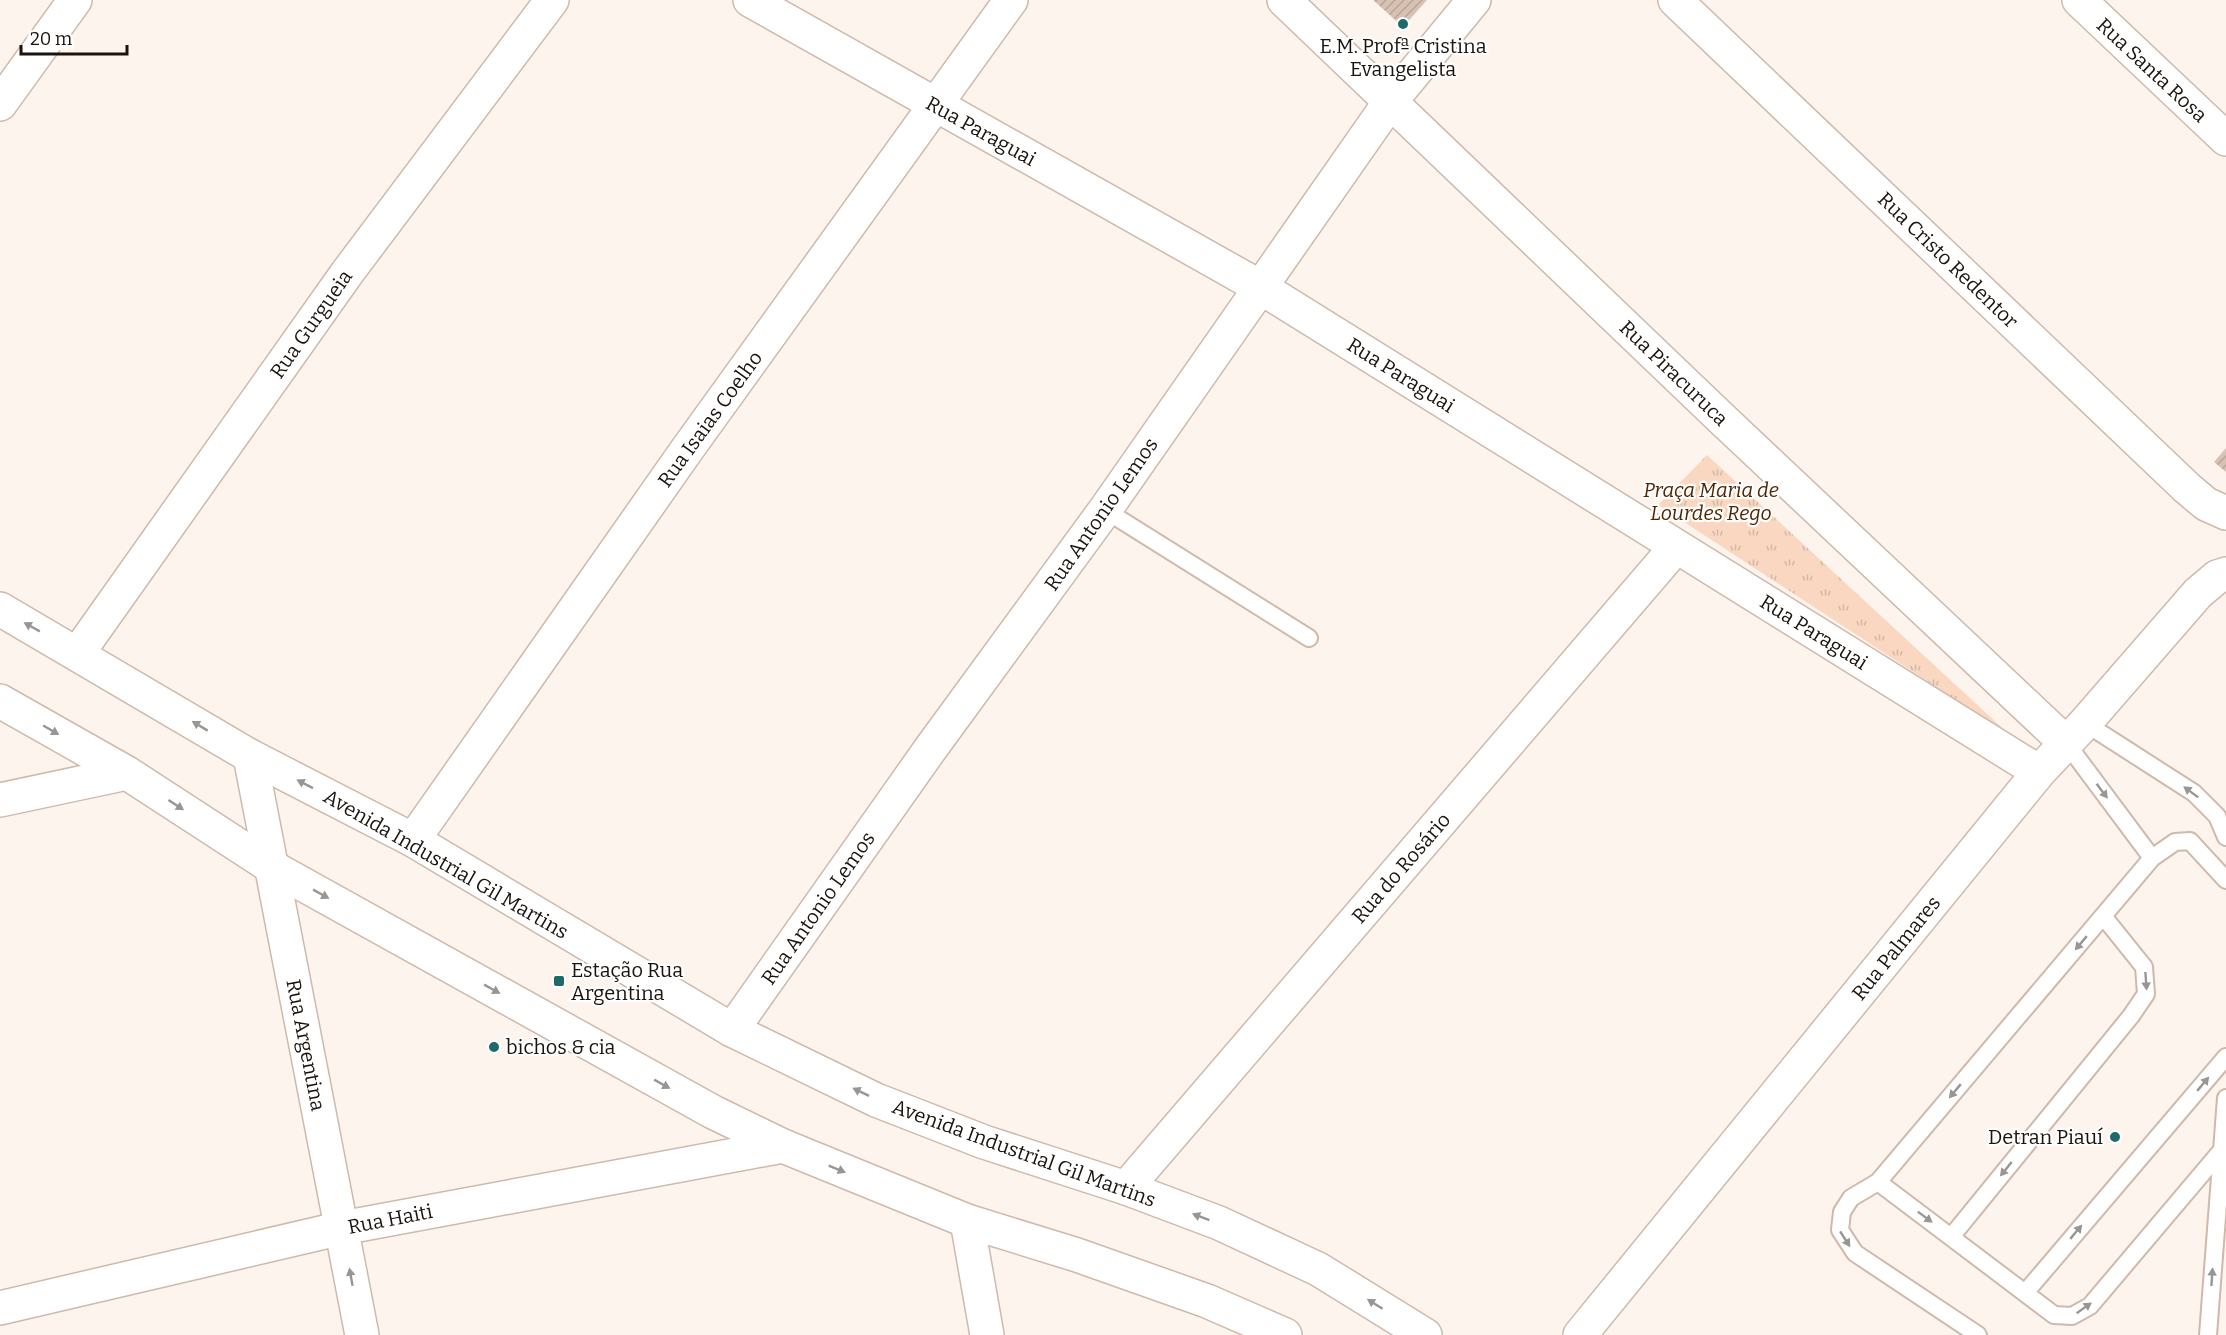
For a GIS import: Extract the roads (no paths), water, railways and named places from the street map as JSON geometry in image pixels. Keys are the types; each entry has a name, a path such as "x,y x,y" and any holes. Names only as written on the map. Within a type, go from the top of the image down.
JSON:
{"street":[{"path":"0,104 75,0"},
{"name":"Rua Gurgueia","path":"78,653 347,273 552,0"},
{"name":"Rua Paraguai","path":"750,0 1260,287 2039,772"},
{"name":"Rua Isaias Coelho","path":"413,840 686,452 1011,0"},
{"name":"Rua Piracuruca","path":"1284,0 1390,102 2076,734"},
{"name":"Rua Antonio Lemos","path":"732,1030 931,748 1105,510 1390,102 1474,0"},
{"name":"Rua Cristo Redentor","path":"1675,0 2187,488 2206,504 2226,513"},
{"name":"Rua Santa Rosa","path":"2079,0 2226,139"},
{"name":"Rua do Rosário","path":"1126,1188 1676,547"},
{"name":"Rua Palmares","path":"1580,1335 2039,772 2076,734 2198,593 2217,577 2226,574"},
{"name":"Avenida Industrial Gil Martins","path":"0,609 250,756 413,840 732,1030 876,1100 984,1142 1126,1188 1219,1223 1318,1269 1425,1335"},
{"path":"0,701 127,773 270,866 713,1112 783,1146 967,1221 1077,1255 1207,1300 1285,1335"},
{"name":"Rua Argentina","path":"250,756 362,1335"},
{"path":"0,800 127,773"},
{"name":"Rua Haiti","path":"0,1308 342,1228 783,1146"},
{"path":"967,1221 987,1335"}],"lane":[{"path":"1105,510 1309,638"},
{"path":"2076,734 2194,793 2217,816 2226,837"},
{"path":"2076,734 2152,858"},
{"path":"1978,1335 1854,1252 1840,1230 1842,1212 1851,1198 1878,1182 2152,858 2175,842 2190,841 2226,880"},
{"path":"1951,1236 2132,1016 2146,994 2144,967 2103,916"},
{"path":"2025,1293 2226,1057"},
{"path":"2208,1335 2226,1098"},
{"path":"1878,1182 2054,1315 2073,1316 2090,1306 2222,1150"}],"place":[{"name":"E.M. Profª Cristina Evangelista","path":"1403,24"},
{"name":"Estação Rua Argentina","path":"559,981"},
{"name":"bichos & cia","path":"494,1047"},
{"name":"Detran Piauí","path":"2115,1137"}],"park label":[{"name":"Praça Maria de Lourdes Rego","path":"1711,502"}]}
